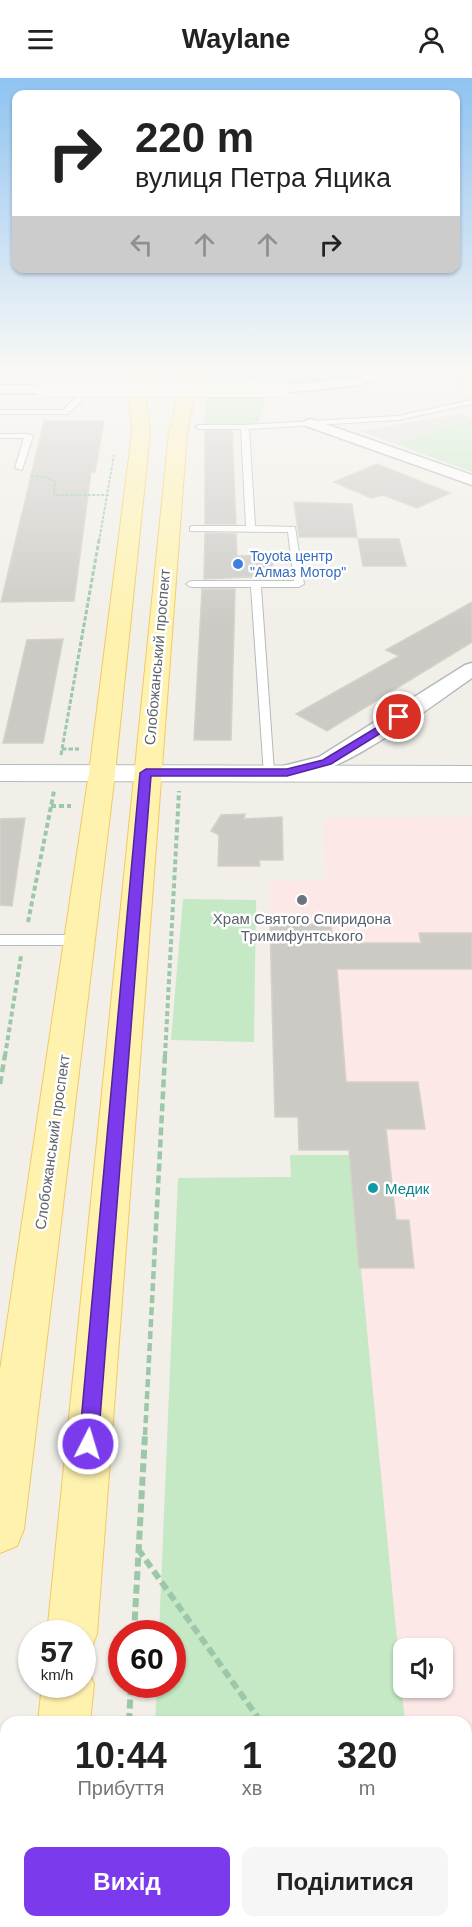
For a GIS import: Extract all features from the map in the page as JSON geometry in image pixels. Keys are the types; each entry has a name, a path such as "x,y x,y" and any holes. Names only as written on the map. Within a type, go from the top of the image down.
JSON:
{"main road":[{"name":"Слобожанський проспект","path":"0,1529 5,1457 102,773 127,454"},
{"name":"Слобожанський проспект","path":"73,1620 146,773 186,454"},
{"path":"65,1716 67,1698"}],"street":[{"path":"399,454 472,480"},
{"path":"278,772 327,762 362,742 472,669"},
{"path":"0,773 472,774"}],"lane":[{"path":"19,468 23,454"},
{"path":"247,454 251,529"},
{"path":"191,584 299,584 292,529 194,529"},
{"path":"256,584 278,772"},
{"path":"0,940 80,940"}],"path":[{"path":"0,1084 24,940 58,773 107,495 123,454"},
{"path":"19,468 27,475 46,477 55,482 54,495 107,495"},
{"path":"135,1620 180,773"},
{"path":"138,1549 257,1716"},
{"path":"129,1716 130,1698"}],"shaded area":[{"path":"472,817 472,1716 404,1716 403,1698 453,1698 453,1638 396,1638 359,1268 349,1129 299,1150 298,1117 275,1117 269,881 325,880 324,818"}],"green space":[{"path":"424,454 472,454 472,472"},
{"path":"183,899 256,900 254,1042 171,1040"},
{"path":"290,1155 350,1155 397,1638 393,1638 393,1698 403,1698 404,1716 155,1716 156,1698 186,1698 186,1620 160,1620 178,1178 291,1177"}],"building":[{"path":"36,454 98,454 95,472 91,472 74,601 1,602"},
{"path":"205,454 233,454 236,524 205,524"},
{"path":"377,464 450,493 417,508 383,495 371,498 334,482"},
{"path":"294,502 352,504 357,537 299,537"},
{"name":"Toyota центр \"Алмаз Мотор\"","path":"205,533 236,534 237,556 272,555 273,576 204,579"},
{"path":"358,539 399,539 406,566 363,566"},
{"path":"202,589 235,589 231,740 194,740"},
{"path":"472,602 472,642 327,731 296,714 399,656 386,650"},
{"path":"63,639 43,743 3,743 27,640"},
{"path":"245,814 244,819 282,817 283,860 259,860 260,866 218,866 219,835 211,831 221,815"},
{"path":"25,818 12,906 0,905 0,819"},
{"path":"270,924 331,924 333,943 421,943 419,933 472,933 472,969 337,969 346,1082 418,1082 425,1129 386,1129 396,1220 409,1220 414,1268 359,1268 349,1150 299,1150 298,1117 275,1117"}],"place":[{"name":"Toyota центр \"Алмаз Мотор\"","path":"238,564"},
{"name":"Храм Святого Спиридона Тримифунтського","path":"302,900"},
{"name":"Медик","path":"373,1188"}],"route":[{"path":"88,1444 146,773 287,772 327,762 399,717"}]}
